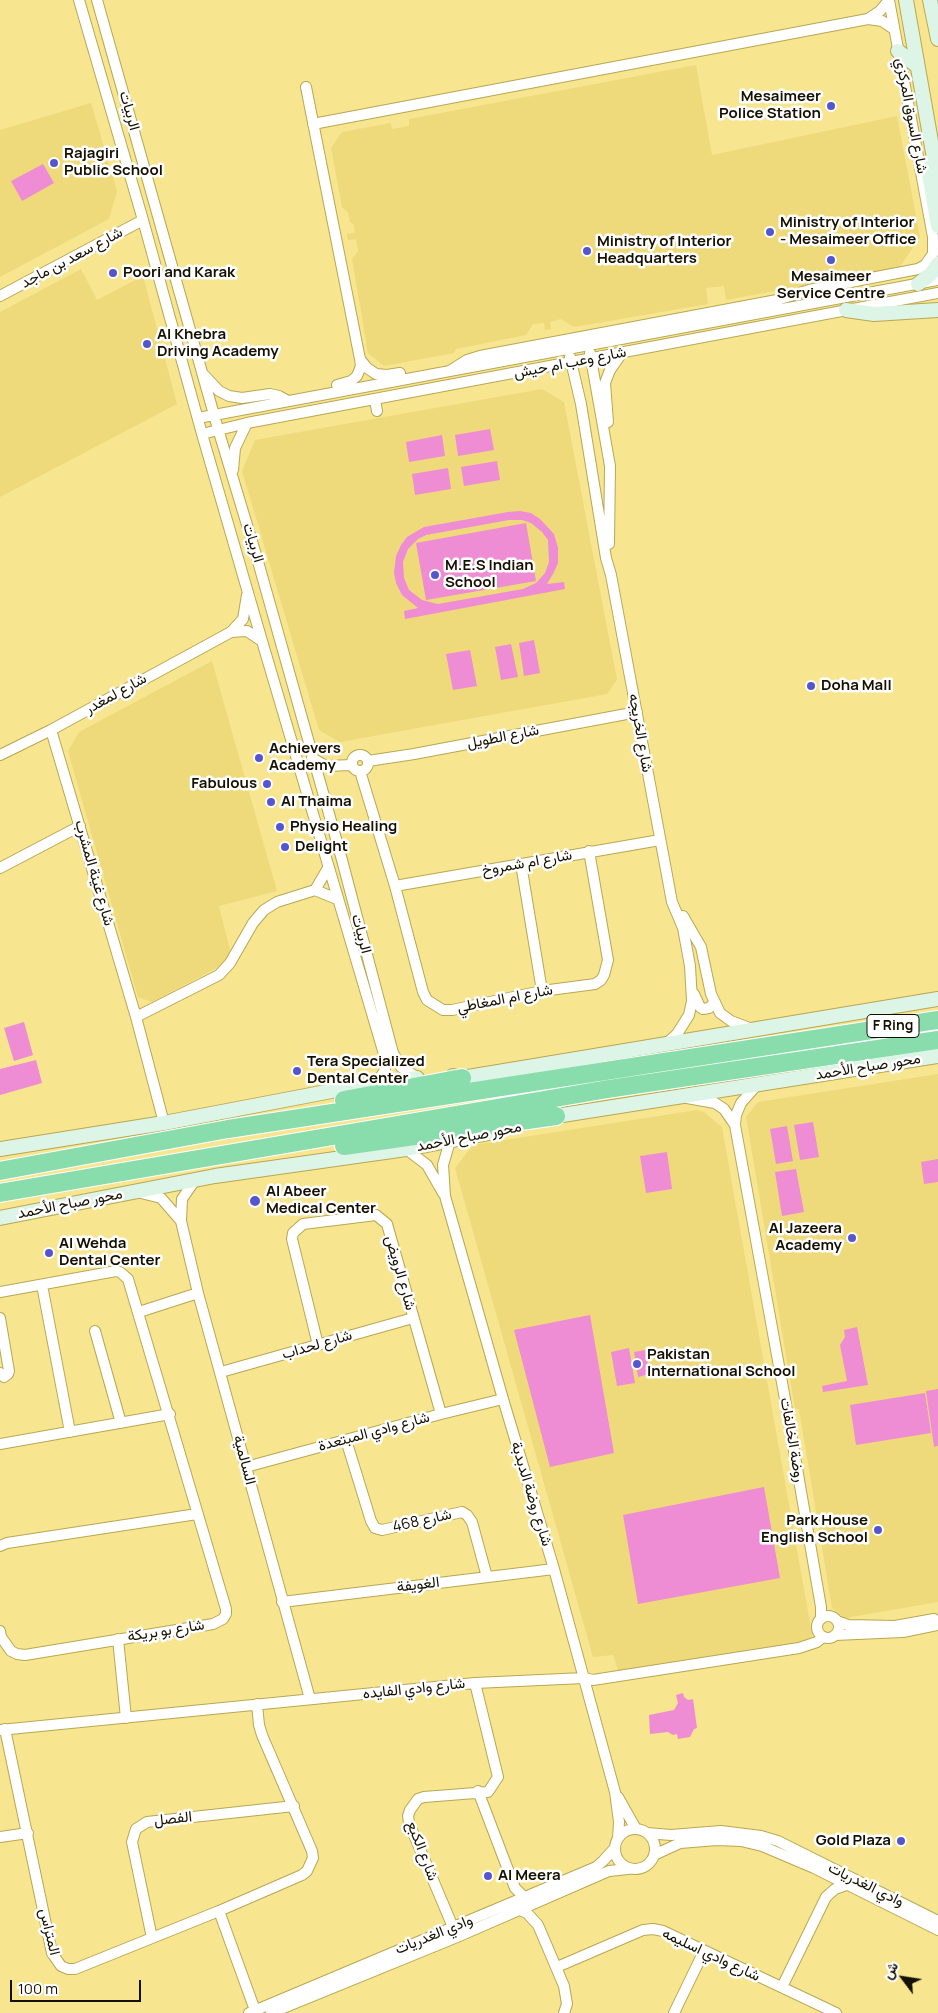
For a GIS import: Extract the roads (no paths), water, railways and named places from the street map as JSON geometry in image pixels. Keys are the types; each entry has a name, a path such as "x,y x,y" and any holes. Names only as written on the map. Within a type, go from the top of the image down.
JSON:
{"highway":[{"name":"F Ring","path":"152,1143 938,1020"},
{"name":"محور صباح الأحمد","path":"0,1193 608,1089 938,1040"},
{"path":"0,1170 152,1143 182,1130 462,1078"},
{"path":"214,1156 243,1157 308,1151 556,1116"}],"street":[{"name":"الربيات","path":"79,0 143,220 202,434 384,1054 385,1070 376,1084"},
{"name":"الربيات","path":"97,0 218,430 260,567 342,860 393,1053 401,1067 418,1078"},
{"path":"868,19 880,11 889,0"},
{"name":"شارع السوق المركزي","path":"889,0 933,236 934,262"},
{"name":"شارع السوق المركزي","path":"906,0 938,181"},
{"path":"930,0 938,39"},
{"path":"313,124 868,19 882,21 894,29"},
{"path":"898,51 917,66"},
{"path":"306,87 360,358 360,370 354,379 326,388 319,395"},
{"path":"924,110 934,119 938,128"},
{"path":"932,148 928,172 938,226"},
{"name":"شارع سعد بن ماجد","path":"0,296 143,220"},
{"path":"875,278 911,286 931,274 934,262"},
{"name":"شارع وعب ام حيش","path":"451,370 467,360 480,356 777,300 817,288 918,269 934,262"},
{"name":"شارع وعب ام حيش","path":"198,418 451,370 700,326 938,280"},
{"name":"شارع وعب ام حيش","path":"202,434 247,423 938,293"},
{"path":"846,310 874,314 938,310"},
{"path":"700,326 712,312"},
{"name":"شارع الخريجه","path":"589,345 610,475 608,520 611,575"},
{"name":"شارع الخريجه","path":"568,349 581,404 604,553 611,575 672,902 686,942 692,1001 688,1018 666,1045"},
{"path":"606,445 608,425 605,383 610,370 622,353"},
{"path":"360,358 367,368 376,374 408,373 419,376"},
{"path":"202,373 229,396 242,398 270,394 288,401"},
{"path":"375,400 377,411"},
{"path":"233,478 235,448 247,423"},
{"name":"شارع لمغدر","path":"0,755 51,730 231,632 243,618 248,590"},
{"path":"231,632 247,632 262,641"},
{"name":"شارع الطويل","path":"356,768 366,768 368,761 637,712"},
{"name":"شارع غينة المشرب","path":"51,730 136,1017 164,1123"},
{"path":"312,758 326,766 356,768"},
{"name":"شارع ام المغاطي","path":"356,768 395,886 423,992 427,1000 442,1010 452,1010 542,992 595,984 604,975 608,960 589,852"},
{"path":"0,868 80,826"},
{"name":"شارع ام شمروخ","path":"395,886 660,840"},
{"path":"521,864 542,992"},
{"path":"315,890 328,868"},
{"path":"136,1017 218,975 230,963 253,923 264,910 278,902 315,890 337,899"},
{"name":"شارع الخريجه","path":"670,891 678,909 701,947 715,1002 722,1015 731,1021 756,1030"},
{"name":"شارع الخريجه","path":"692,988 700,1007 703,1009 709,1008 715,1002"},
{"path":"0,1149 164,1123 342,1089 449,1075 462,1078 938,999"},
{"name":"محور صباح الأحمد","path":"0,1218 194,1180 450,1142 528,1125 556,1116 938,1056"},
{"name":"روضة الخالفات","path":"756,1086 741,1103 736,1114 735,1126 821,1607 829,1619"},
{"name":"روضة الخالفات","path":"681,1097 715,1103 724,1109 735,1126"},
{"name":"شارع روضة الدبدبة","path":"450,1142 443,1166 445,1196 502,1399 554,1569 615,1792 619,1822 618,1838"},
{"name":"شارع روضة الدبدبة","path":"406,1149 427,1165 445,1196"},
{"name":"السالمية","path":"194,1180 182,1199 181,1221 198,1294 310,1699"},
{"name":"السالمية","path":"134,1192 161,1198 181,1221"},
{"name":"شارع الرويض","path":"318,1345 292,1240 293,1233 303,1224 369,1214 376,1215 386,1224 441,1414"},
{"name":"شارع بو بريكة","path":"0,1292 116,1271 120,1272 131,1283 226,1609 226,1614 213,1624 25,1655 17,1654 6,1645 0,1631"},
{"path":"42,1285 70,1432"},
{"path":"139,1312 198,1294"},
{"path":"0,1318 2,1343 9,1371 4,1377 0,1373"},
{"name":"شارع لحداب","path":"221,1372 413,1318"},
{"path":"95,1330 121,1423"},
{"name":"شارع وادي المبتعدة","path":"246,1467 502,1399"},
{"path":"0,1444 170,1414"},
{"name":"شارع 468","path":"346,1440 371,1521 375,1528 382,1530 462,1512 472,1522 487,1577"},
{"path":"0,1546 7,1543 198,1514"},
{"name":"الغويفة","path":"282,1602 554,1569"},
{"path":"829,1619 848,1625 894,1626 938,1618"},
{"path":"829,1619 838,1630 835,1635"},
{"path":"823,1637 818,1629 829,1619"},
{"path":"835,1635 902,1632 938,1625"},
{"name":"شارع وادي الفايده","path":"3,1729 475,1683 584,1678 593,1680 799,1648 817,1642 823,1637 829,1638 835,1635"},
{"name":"شارع بو بريكة","path":"118,1639 126,1718"},
{"name":"شارع الكبع","path":"455,1932 409,1823 408,1816 413,1804 424,1797 478,1791 488,1792 498,1777 475,1683"},
{"name":"المتراس","path":"3,1729 28,1833 52,1953 61,1966 68,1970 75,1969 218,1911 302,1876 307,1871 313,1858 312,1851 262,1735 257,1704"},
{"path":"478,1791 515,1888 525,1898"},
{"name":"شارع روضة الدبدبة","path":"615,1792 636,1829"},
{"name":"الفصل","path":"152,1938 132,1842 136,1829 147,1822 294,1806"},
{"path":"636,1829 647,1833 654,1843 654,1855 649,1863 642,1868 628,1868 618,1861 614,1849 618,1838 627,1830 636,1829"},
{"name":"وادي الغدريات","path":"647,1833 670,1835 721,1831 760,1836 778,1841 938,1921"},
{"path":"0,1837 28,1833"},
{"name":"وادي الغدريات","path":"654,1855 680,1844 718,1840 741,1841 772,1849 938,1930"},
{"name":"وادي الغدريات","path":"271,2013 455,1932 525,1898 596,1867 614,1849"},
{"name":"وادي الغدريات","path":"254,2012 609,1871 628,1868"},
{"path":"782,1988 826,1897 828,1885 825,1874"},
{"path":"826,1897 835,1889 846,1885"},
{"path":"542,1899 537,1914 538,1925 566,1996 567,2004 564,2013"},
{"path":"517,1909 527,1913 538,1925"},
{"path":"218,1911 254,2012"},
{"name":"شارع وادي اسليمه","path":"556,1967 643,1930 653,1929 663,1931 836,2013"},
{"path":"674,2013 704,1950"}],"place":[{"name":"Mesaimeer Police Station","path":"831,106"},
{"name":"Rajagiri Public School","path":"54,163"},
{"name":"Ministry of Interior - Mesaimeer Office","path":"770,232"},
{"name":"Ministry of Interior Headquarters","path":"587,251"},
{"name":"Mesaimeer Service Centre","path":"831,260"},
{"name":"Poori and Karak","path":"113,273"},
{"name":"Al Khebra Driving Academy","path":"147,344"},
{"name":"M.E.S Indian School","path":"435,575"},
{"name":"Doha Mall","path":"811,686"},
{"name":"Achievers Academy","path":"259,758"},
{"name":"Fabulous","path":"267,784"},
{"name":"Al Thaima","path":"271,802"},
{"name":"Physio Healing","path":"280,827"},
{"name":"Delight","path":"285,847"},
{"name":"Tera Specialized Dental Center","path":"297,1071"},
{"name":"Al Abeer Medical Center","path":"255,1201"},
{"name":"Al Jazeera Academy","path":"852,1238"},
{"name":"Al Wehda Dental Center","path":"49,1253"},
{"name":"Pakistan International School","path":"637,1364"},
{"name":"Park House English School","path":"878,1530"},
{"name":"Gold Plaza","path":"901,1841"},
{"name":"Al Meera","path":"488,1876"}]}
